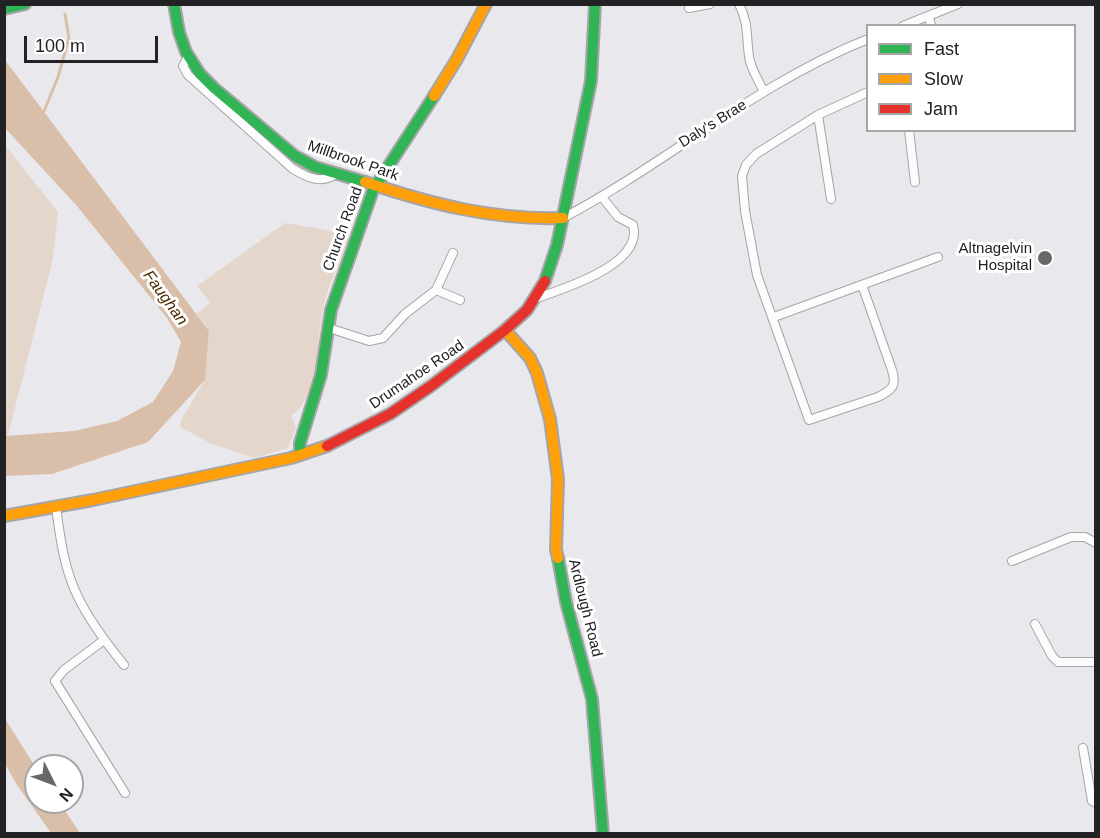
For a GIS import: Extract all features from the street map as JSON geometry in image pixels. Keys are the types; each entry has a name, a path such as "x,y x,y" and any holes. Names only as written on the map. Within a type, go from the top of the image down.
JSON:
{"main road":[{"path":"4,9 25,4"},
{"name":"Millbrook Park","path":"174,4 178,28 188,57 199,72 297,165 336,174 462,211 505,216 563,218"},
{"name":"Church Road","path":"300,455 300,443 321,375 331,310 375,185 457,59 486,4"},
{"name":"Drumahoe Road","path":"4,516 300,455 326,446 390,414 505,330 527,310 534,299 545,280 557,245 591,81 595,4"},
{"name":"Ardlough Road","path":"505,330 530,358 537,373 550,419 558,479 556,550 566,602 592,699 603,834"}],"street":[{"path":"689,8 710,4"},
{"path":"739,4 745,15 749,33 749,59 764,92"},
{"path":"908,24 958,4"},
{"path":"929,16 931,24"},
{"name":"Daly's Brae","path":"563,218 602,197 764,92 820,60 866,39"},
{"path":"862,285 895,380 893,387 878,397 809,420 774,317 757,275 742,176 746,165 756,154 818,115 866,92"},
{"path":"818,115 831,199"},
{"path":"909,132 915,182"},
{"path":"534,299 614,265 625,255 635,231 633,225 614,213 602,197"},
{"path":"329,328 369,341 383,338 405,314 436,290 453,253"},
{"path":"774,317 938,257"},
{"path":"436,290 460,300"},
{"path":"56,507 62,548 77,595 104,640 124,666"},
{"path":"1012,561 1071,537 1085,537 1095,543"},
{"path":"1035,624 1052,656 1058,662 1095,662"},
{"path":"104,640 64,670 55,681 125,793"},
{"path":"1083,748 1092,801 1095,803"}],"shaded area":[{"path":"5,145 58,212 53,259 8,435 5,436"},
{"path":"285,223 326,230 349,238 331,281 323,308 312,382 300,408 291,416 296,427 288,448 255,458 212,444 180,427 181,420 205,380 209,331 197,314 210,303 197,286"}],"water":[{"name":"Faughan","path":"5,60 209,331 205,380 148,442 52,474 5,476 5,436 74,431 117,421 153,402 173,371 181,342 167,318 77,206 5,128"},
{"path":"4,717 27,754 24,754 24,795 5,764"},
{"path":"38,814 67,814 80,833 51,833"}],"waterway":[{"path":"42,116 58,77 69,38 65,14"}],"traffic: fast":[{"path":"4,9 25,4"},
{"path":"174,4 179,32 186,52 200,74 214,88 295,156 315,167 365,182"},
{"path":"545,281 557,245 591,81 595,4"},
{"path":"300,455 300,443 321,375 331,310 373,190 434,96"},
{"path":"558,558 566,602 592,699 603,834"}],"traffic: slow":[{"path":"434,96 457,59 486,4"},
{"path":"365,182 462,209 511,216 563,218"},
{"path":"505,330 530,358 537,373 550,419 558,479 556,550 558,558"},
{"path":"4,516 93,500 291,458 327,446"}],"traffic: jam":[{"path":"327,446 390,414 505,330 527,310 545,281"}],"place":[{"name":"Altnagelvin Hospital","path":"1045,258"}]}
